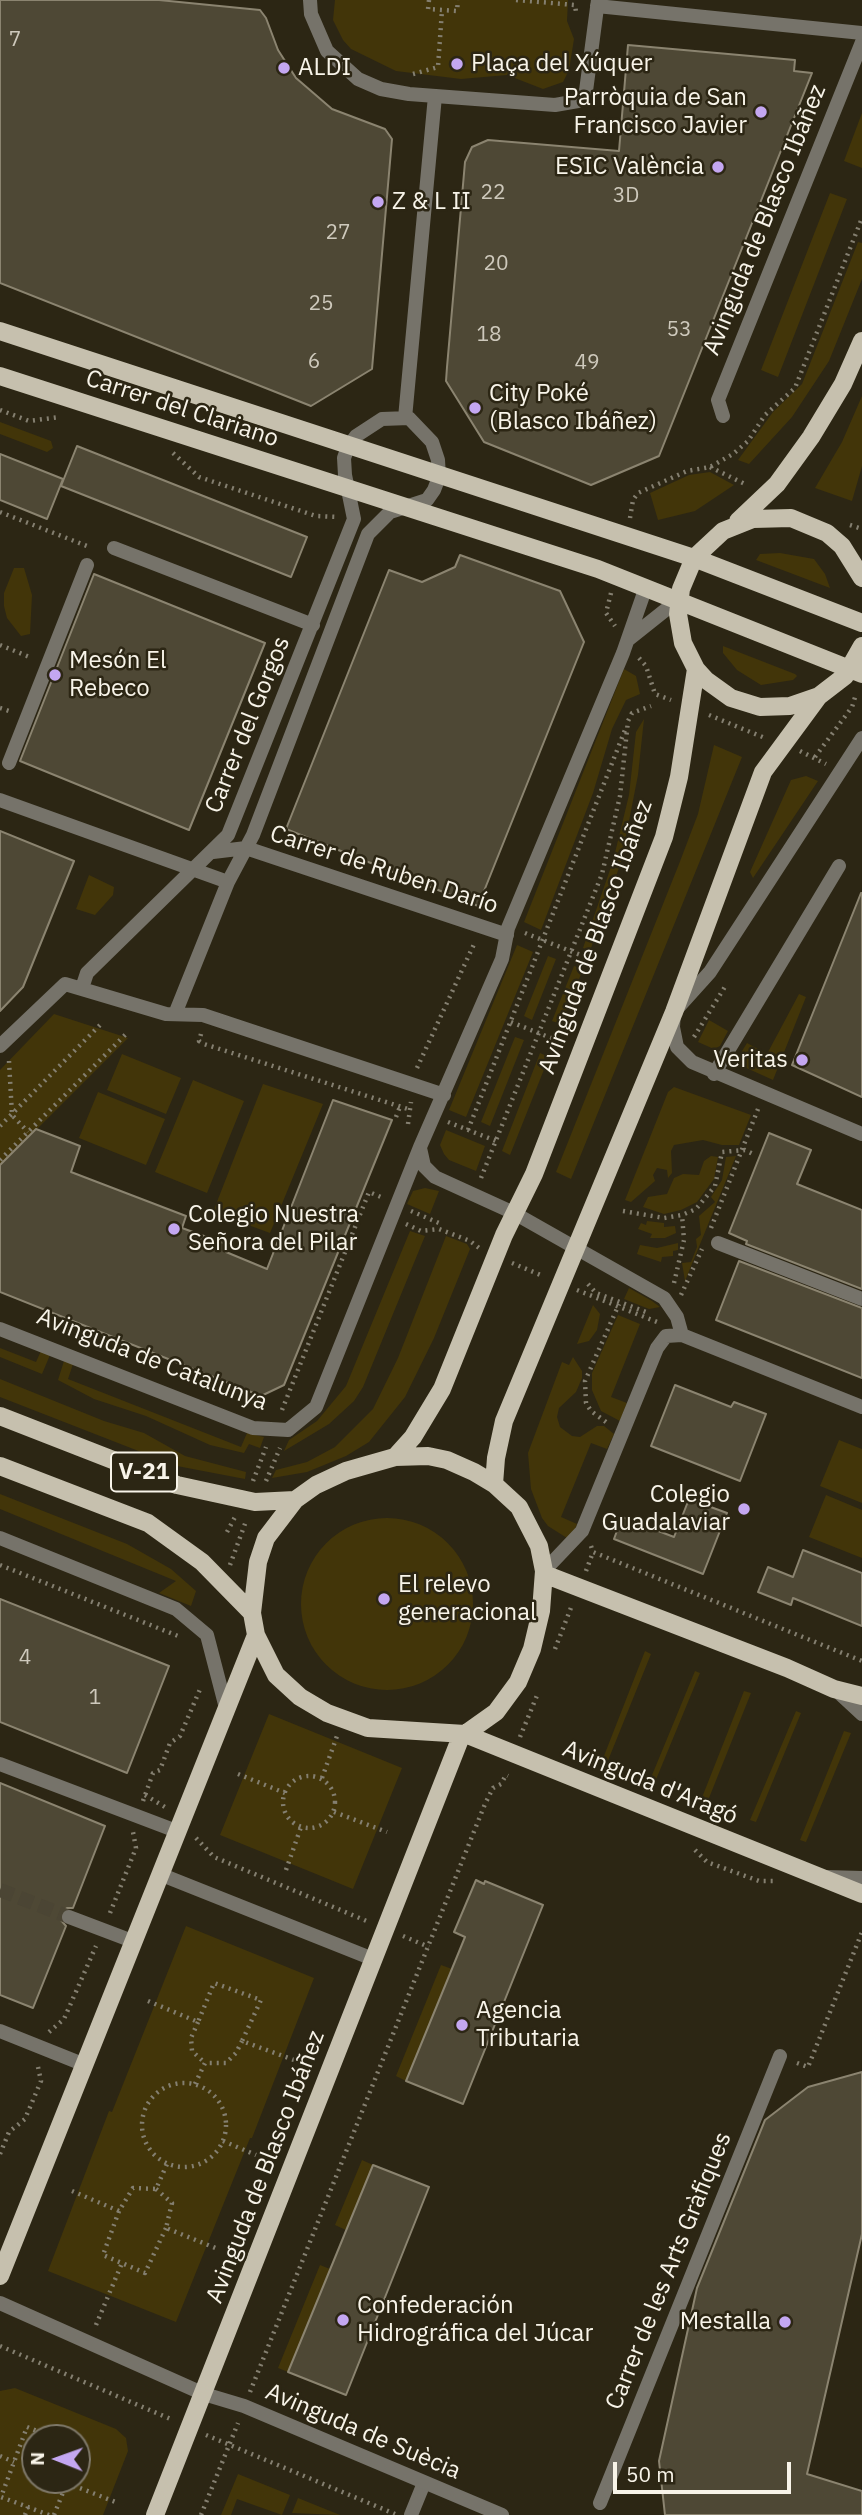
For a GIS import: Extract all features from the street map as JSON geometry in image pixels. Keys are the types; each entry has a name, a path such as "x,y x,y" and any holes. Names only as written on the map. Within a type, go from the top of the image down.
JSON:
{"main road":[{"name":"Carrer del Clariano","path":"0,331 439,477 694,558 862,623"},
{"path":"862,341 843,384 811,437 777,484 734,525 712,539 694,558 678,600 679,629 696,669 731,698 760,707 790,706 819,696 856,672 862,646"},
{"name":"Carrer del Clariano","path":"0,376 408,506 646,587 856,672"},
{"path":"734,525 772,517 810,524 842,546 862,578"},
{"name":"Avinguda de Blasco Ibáñez","path":"395,1457 413,1437 442,1389 514,1213 534,1174 664,836 679,777 696,669"},
{"path":"494,1484 496,1458 504,1421 674,1012 763,772 819,696"},
{"name":"V-21","path":"0,1416 177,1485 255,1502 295,1500"},
{"path":"0,2276 256,1635 253,1613 258,1562 267,1538 295,1500 316,1485 346,1471 395,1457 447,1460 494,1484 519,1507 530,1524 544,1572 541,1611 532,1649 518,1682 496,1712 463,1734"},
{"name":"V-21","path":"0,1466 148,1523 202,1562 253,1613"},
{"path":"544,1572 834,1689 862,1696"},
{"name":"Avinguda d'Aragó","path":"256,1635 276,1675 300,1697 327,1713 368,1728 463,1734 862,1894"},
{"name":"Avinguda de Blasco Ibáñez","path":"155,2515 463,1734"}],"street":[{"path":"310,0 311,14 327,51 358,79 382,89 435,96 555,105 578,101 586,91 590,78 598,3 862,33"},
{"name":"Avinguda de Blasco Ibáñez","path":"723,416 718,400 862,42"},
{"path":"405,418 435,96"},
{"path":"355,519 344,458 356,436 382,419 405,418 432,442 438,460 439,477 427,500 408,506"},
{"name":"Carrer del Gorgos","path":"175,1014 228,882 246,848 368,534 390,512 408,506"},
{"name":"Carrer del Gorgos","path":"82,988 87,974 228,835 355,519"},
{"path":"114,548 313,625"},
{"path":"9,763 87,565"},
{"path":"281,1430 316,1407 420,1147 502,959 507,935 629,639 646,587"},
{"path":"629,639 678,600"},
{"path":"862,738 710,972 674,1012 673,1027 677,1047 692,1062 714,1074 862,1134"},
{"path":"0,800 228,882"},
{"path":"213,852 246,848"},
{"name":"Carrer de Ruben Darío","path":"246,848 507,935"},
{"path":"714,1074 839,866"},
{"path":"4,1051 65,984 175,1014 203,1015 444,1095"},
{"path":"420,1147 424,1166 435,1177 514,1213 664,1297 673,1308 682,1335"},
{"path":"713,1239 862,1299"},
{"name":"Avinguda de Catalunya","path":"0,1329 217,1416 253,1428 281,1430"},
{"path":"544,1572 582,1531 657,1348 666,1336 682,1335 862,1407"},
{"path":"0,1538 176,1609 207,1635 227,1712"},
{"path":"834,1689 862,1714"},
{"path":"0,1764 136,1818 181,1828"},
{"path":"162,1875 373,1959"},
{"name":"Avinguda d'Aragó","path":"817,1877 862,1878"},
{"path":"69,1917 135,1942"},
{"path":"0,2031 85,2065"},
{"name":"Carrer de les Arts Gràfiques","path":"600,2503 780,2056"},
{"path":"0,2303 204,2394"},
{"name":"Avinguda de Suècia","path":"204,2394 244,2406 502,2515"},
{"path":"411,2515 424,2483"}],"path":[{"path":"429,0 428,9 457,11 458,0"},
{"path":"516,0 575,5 578,18"},
{"path":"411,75 438,67 442,10"},
{"path":"0,410 29,421 66,416"},
{"path":"166,448 199,477 316,516 355,519"},
{"path":"0,512 94,548"},
{"path":"600,593 610,596"},
{"path":"0,645 48,664"},
{"path":"468,1130 628,721 632,713 651,706"},
{"path":"816,757 852,707"},
{"path":"481,1179 602,874 620,796 628,721"},
{"path":"203,1015 199,1041 204,1044 408,1108"},
{"path":"511,1022 561,1042"},
{"path":"0,1126 100,1025"},
{"path":"0,1160 127,1033"},
{"path":"4,1051 12,1115 28,1132"},
{"path":"713,1239 741,1151 758,1110"},
{"path":"444,1121 496,1141"},
{"path":"623,1211 664,1218 696,1209 716,1186 722,1152 741,1151 753,1154"},
{"path":"261,1462 281,1430 369,1192 421,1231 439,1229 470,1241 496,1256 664,1325 666,1336"},
{"path":"396,1212 439,1223"},
{"path":"674,1285 684,1240 682,1215"},
{"path":"673,1308 689,1282 703,1246"},
{"path":"616,1428 590,1411 584,1395 585,1381 617,1307"},
{"path":"592,1537 593,1552 862,1661"},
{"path":"0,1565 180,1637"},
{"path":"0,2154 9,2132 25,2119 41,2081 37,2062 41,2047 49,2031 64,2019 136,1848 132,1833 153,1773 160,1770 170,1742 180,1736 204,1678"},
{"path":"322,1778 338,1736"},
{"path":"238,1774 285,1793"},
{"path":"201,2515 493,1787 501,1784 506,1774 514,1778"},
{"path":"304,1776 322,1778 333,1789 334,1812 317,1827 302,1827 288,1817 284,1810 285,1793 296,1779 304,1776"},
{"path":"145,1795 159,1801 181,1828 214,1857 429,1947"},
{"path":"334,1812 387,1832"},
{"path":"286,1870 302,1827"},
{"path":"689,1846 707,1862 759,1881 777,1881"},
{"path":"780,2056 808,2067 862,1932"},
{"path":"214,1983 261,2000 242,2041 236,2053 226,2063 205,2063 192,2051 191,2038 214,1983"},
{"path":"148,2001 198,2022"},
{"path":"242,2041 294,2060"},
{"path":"195,2084 205,2063"},
{"path":"181,2082 195,2084 218,2099 227,2125 223,2141 208,2161 195,2166 167,2164 147,2146 142,2125 147,2105 168,2086 181,2082"},
{"path":"223,2141 256,2155"},
{"path":"156,2189 167,2164"},
{"path":"133,2188 156,2189 172,2203 166,2228 145,2273 103,2255 119,2211 133,2188"},
{"path":"72,2191 119,2211"},
{"path":"166,2228 218,2249"},
{"path":"89,2342 122,2263"},
{"path":"0,2346 191,2427 229,2447 391,2512"},
{"path":"21,2443 1,2497 49,2515"},
{"path":"0,2456 14,2462"},
{"path":"91,2491 118,2503"},
{"path":"54,2515 62,2494"},
{"path":"25,2515 28,2507"}],"shaded area":[{"path":"335,0 568,0 567,21 574,39 569,70 563,82 543,89 507,75 461,79 396,71 351,49 343,40 333,20"},
{"path":"862,113 862,168 844,161"},
{"path":"830,193 847,199 778,377 761,370"},
{"path":"858,242 862,243 862,279 829,361 792,417 749,464 738,460 773,412 802,384"},
{"path":"862,396 862,466 852,501 815,488 842,442"},
{"path":"0,422 51,441 53,448 47,452 0,434"},
{"path":"710,472 734,485 695,511 658,520 650,493 689,475"},
{"path":"780,553 814,559 825,574 830,588 756,560 760,554"},
{"path":"14,568 24,568 32,595 30,634 21,636 7,618 4,606 4,593"},
{"path":"723,646 797,676 793,680 761,685 737,670 723,653"},
{"path":"624,669 636,676 640,694 626,700 612,729 593,793 541,930 524,922"},
{"path":"644,719 638,775 621,862 590,951 583,948 613,861 629,795 636,732"},
{"path":"714,745 742,757 571,1179 556,1172 698,814"},
{"path":"806,776 818,781 753,878 750,872 791,780"},
{"path":"89,875 114,887 113,895 95,915 76,909"},
{"path":"517,945 533,952 466,1117 449,1110"},
{"path":"548,956 556,959 532,1020 524,1016"},
{"path":"574,966 583,969 561,1024 552,1021"},
{"path":"799,994 806,997 773,1080 742,1066 739,1056 747,1043 767,1054"},
{"path":"54,1014 128,1038 0,1166 0,1070"},
{"path":"709,1020 728,1031 720,1046 714,1049 698,1042"},
{"path":"515,1037 524,1040 490,1126 481,1122"},
{"path":"540,1053 549,1057 510,1155 502,1151"},
{"path":"122,1054 181,1078 166,1114 107,1090"},
{"path":"193,1080 244,1101 207,1193 155,1172"},
{"path":"263,1084 323,1104 270,1233 213,1212"},
{"path":"674,1087 751,1115 739,1145 722,1145 703,1140 674,1145 671,1151 672,1173 668,1178 667,1170 657,1168 653,1175 655,1181 631,1202 625,1200 668,1092"},
{"path":"98,1092 165,1119 146,1165 79,1138"},
{"path":"446,1130 485,1146 476,1171 449,1160 444,1154 440,1145"},
{"path":"711,1156 718,1157 714,1179 697,1202 664,1214 643,1207 648,1197 667,1194 674,1178 683,1174 699,1175 704,1161"},
{"path":"736,1156 685,1281 682,1263 691,1262 697,1247 696,1239 701,1235 699,1216 715,1202 711,1197 722,1180 726,1157"},
{"path":"425,1188 439,1191 430,1214 407,1204 413,1191"},
{"path":"647,1221 664,1223 664,1227 675,1226 676,1233 665,1238 650,1238 652,1234 638,1229 641,1223 646,1225"},
{"path":"410,1231 425,1236 363,1387 354,1401 329,1424 284,1451 289,1440 317,1421 346,1386"},
{"path":"446,1236 467,1244 470,1249 434,1338 405,1397 369,1442 346,1456 307,1472 272,1478 276,1470 307,1462 335,1447 373,1409 398,1358"},
{"path":"678,1243 678,1250 673,1251 673,1256 662,1257 661,1262 637,1254 640,1245 657,1248"},
{"path":"629,1288 660,1307 649,1309 624,1299"},
{"path":"593,1305 600,1314 597,1330 589,1341 577,1344"},
{"path":"618,1315 640,1324 611,1397 627,1403 620,1421 601,1411 592,1390 592,1373"},
{"path":"0,1348 36,1362 41,1351 50,1355 42,1374 0,1357"},
{"path":"573,1357 582,1371 582,1378 576,1392 559,1408 557,1417 560,1427 572,1436 580,1437 597,1426 604,1426 614,1434 607,1449 591,1443 561,1517 577,1524 572,1536 567,1538 548,1526 542,1518 531,1489 528,1453 562,1362 569,1365"},
{"path":"64,1361 73,1364 68,1379 241,1447 247,1433 264,1437 260,1448 249,1444 244,1453 210,1445 146,1416 94,1399 58,1380"},
{"path":"0,1379 104,1421 144,1433 185,1456 246,1472 245,1479 177,1466 0,1397"},
{"path":"839,1440 862,1449 862,1503 820,1486"},
{"path":"0,1494 127,1544 171,1569 196,1591 191,1606 159,1593 176,1581 0,1509"},
{"path":"826,1495 862,1510 862,1558 809,1537"},
{"path":"387,1518 420,1524 448,1543 467,1571 473,1604 467,1637 448,1665 420,1684 387,1690 354,1684 326,1665 307,1637 301,1604 307,1571 326,1543 354,1524"},
{"path":"645,1651 651,1654 607,1763 602,1761"},
{"path":"695,1671 700,1673 655,1782 650,1780"},
{"path":"744,1691 751,1693 707,1803 701,1800"},
{"path":"796,1711 801,1713 756,1822 750,1820"},
{"path":"269,1714 402,1768 353,1889 220,1835"},
{"path":"844,1731 851,1733 806,1842 800,1840"},
{"path":"186,1926 314,1978 176,2322 48,2271 109,2111 112,2112"},
{"path":"441,1965 452,1969 406,2081 396,2076"},
{"path":"362,2160 373,2165 346,2230 335,2225"},
{"path":"320,2265 330,2269 288,2372 278,2368"},
{"path":"15,2388 116,2429 126,2438 128,2451 103,2515 0,2515 0,2391"},
{"path":"238,2474 290,2495 282,2515 237,2499 231,2515 221,2515"},
{"path":"298,2498 340,2515 292,2513"}],"building":[{"path":"0,0 159,0 260,10 266,18 278,50 296,78 332,109 385,129 392,139 372,369 311,406 0,283"},
{"path":"628,45 795,60 794,71 812,73 659,456 591,485 484,442 446,381 447,367 465,162 472,147 488,140 619,151"},
{"path":"77,446 307,537 291,577 61,486"},
{"path":"0,454 63,479 47,519 0,500"},
{"path":"460,555 560,591 584,642 478,906 286,829 389,570 422,582 455,567"},
{"path":"94,574 265,643 189,830 20,761"},
{"path":"0,831 74,861 23,987 0,1011"},
{"path":"862,893 862,1097 792,1065"},
{"path":"333,1100 392,1120 284,1385 261,1396 0,1292 0,1165 36,1129 80,1146 71,1172 186,1216 182,1228 229,1245 226,1252 267,1269"},
{"path":"769,1133 811,1150 797,1184 862,1210 862,1289 746,1244 747,1241 729,1233"},
{"path":"739,1261 862,1308 862,1378 716,1320"},
{"path":"675,1385 731,1407 734,1402 766,1414 740,1481 651,1446"},
{"path":"689,1499 727,1513 703,1574 614,1539 622,1517 674,1537"},
{"path":"803,1550 862,1573 862,1626 793,1598 791,1605 758,1592 768,1567 793,1577"},
{"path":"0,1599 169,1666 127,1773 0,1722"},
{"path":"0,1783 105,1826 73,1908 67,1908 60,1913 60,1919 66,1926 33,2008 0,1995"},
{"name":"Agencia Tributaria","path":"476,1880 484,1884 485,1881 543,1905 463,2104 406,2081 465,1937 454,1932"},
{"name":"Mestalla","path":"862,2072 862,2234 807,2474 862,2491 862,2515 665,2515 659,2461 697,2288 765,2120 808,2087"},
{"name":"Confederación Hidrográfica del Júcar","path":"373,2165 429,2187 346,2395 288,2372"}],"tunnel":[{"path":"0,1890 69,1917"}],"place":[{"name":"Plaça del Xúquer","path":"457,64"},
{"name":"ALDI","path":"284,68"},
{"name":"Parròquia de San Francisco Javier","path":"761,112"},
{"name":"ESIC València","path":"718,167"},
{"name":"Z & L II","path":"378,202"},
{"name":"City Poké (Blasco Ibáñez)","path":"475,408"},
{"name":"Mesón El Rebeco","path":"55,675"},
{"name":"Veritas","path":"802,1060"},
{"name":"Colegio Nuestra Señora del Pilar","path":"174,1229"},
{"name":"Colegio Guadalaviar","path":"744,1509"},
{"name":"El relevo generacional","path":"384,1599"},
{"name":"Agencia Tributaria","path":"462,2025"},
{"name":"Confederación Hidrográfica del Júcar","path":"343,2320"},
{"name":"Mestalla","path":"785,2322"}]}
